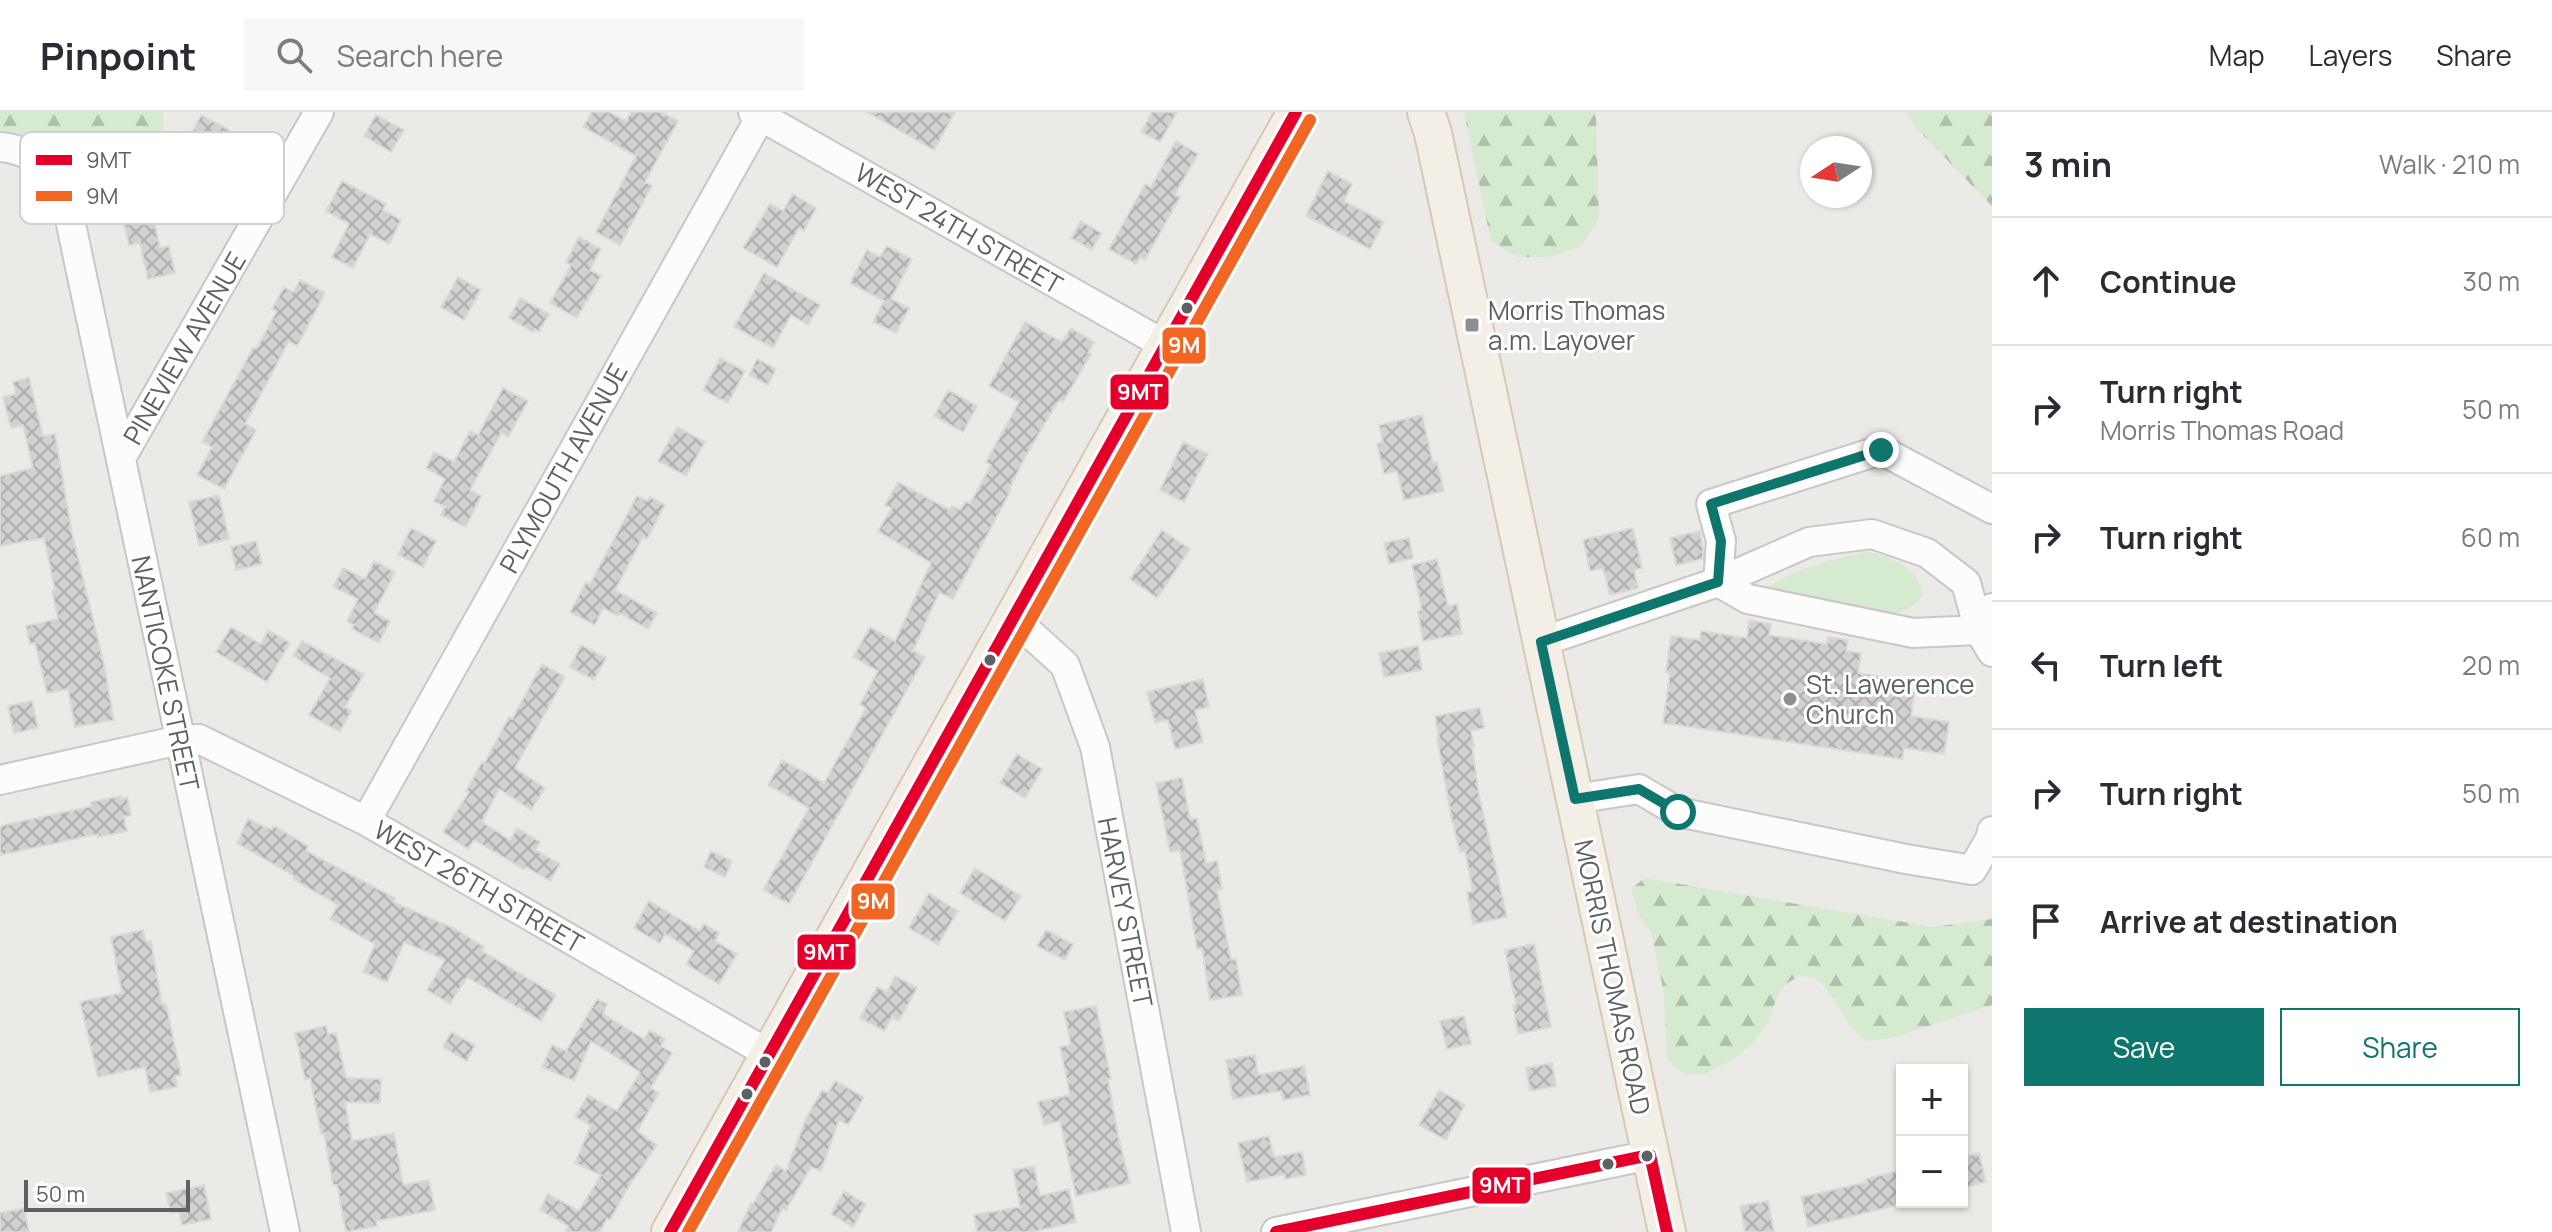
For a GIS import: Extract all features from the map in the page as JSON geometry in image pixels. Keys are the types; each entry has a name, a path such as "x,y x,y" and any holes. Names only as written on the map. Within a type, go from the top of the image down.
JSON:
{"main road":[{"path":"670,1232 1296,112"},
{"name":"MORRIS THOMAS ROAD","path":"1426,112 1667,1232"}],"street":[{"name":"PINEVIEW AVENUE","path":"284,173 319,112"},
{"name":"WEST 24TH STREET","path":"757,114 1165,345"},
{"name":"PLYMOUTH AVENUE","path":"366,821 757,114"},
{"name":"NANTICOKE STREET","path":"71,224 285,1232"},
{"name":"PINEVIEW AVENUE","path":"121,458 255,224"},
{"path":"1718,582 1721,541 1711,504 1881,450 1992,509"},
{"path":"1541,642 1718,582 1809,542 1872,534 1927,553 1966,583 1988,630 1898,631 1748,599 1718,582"},
{"name":"HARVEY STREET","path":"1013,618 1065,665 1095,747 1186,1232"},
{"name":"WEST 26TH STREET","path":"180,740 199,739 366,821 769,1054"},
{"path":"0,780 180,740"},
{"path":"1575,799 1639,789 1678,812 1692,816 1972,870 1992,831"},
{"path":"1276,1232 1650,1155"}],"green space":[{"path":"0,112 163,112 164,132 20,134 0,131"},
{"path":"1464,112 1596,112 1599,217 1582,246 1549,257 1517,257 1491,241"},
{"path":"1907,112 1992,112 1992,206 1915,127"},
{"path":"1868,552 1895,561 1910,571 1920,586 1923,595 1920,599 1890,616 1764,590 1785,577 1814,566"},
{"path":"1645,878 1933,927 1992,919 1992,1005 1892,1038 1866,1041 1848,1023 1821,983 1813,977 1799,976 1786,984 1777,997 1768,1023 1752,1044 1732,1060 1703,1075 1688,1075 1675,1068 1667,1057 1664,993 1651,932 1640,917 1632,894 1633,887"}],"building":[{"path":"592,112 609,112 626,121 631,112 661,112 678,121 645,182 652,186 620,245 596,232 636,156 583,127"},
{"path":"867,112 955,112 934,150"},
{"path":"1152,112 1177,112 1160,142 1141,132"},
{"path":"201,115 229,130 228,132 192,132"},
{"path":"376,115 404,130 391,152 364,136"},
{"path":"1176,141 1198,154 1175,194 1180,197 1145,260 1140,257 1136,264 1109,249 1145,184 1151,187"},
{"path":"1328,171 1352,184 1344,201 1384,222 1370,249 1306,216"},
{"path":"342,181 386,204 383,210 401,220 389,244 370,234 353,268 332,257 349,224 326,211"},
{"path":"793,194 816,208 804,231 799,228 777,267 743,248 770,204 783,211"},
{"path":"1081,221 1101,233 1092,250 1071,238"},
{"path":"124,224 155,224 160,248 169,246 175,273 148,279 140,243 129,245"},
{"path":"579,237 601,249 590,270 601,276 577,318 550,303 571,265 566,262"},
{"path":"887,246 912,259 891,299 909,308 896,333 873,322 884,301 850,283 867,250 880,257"},
{"path":"764,273 820,305 808,325 791,315 773,348 734,327"},
{"path":"458,277 481,290 464,320 441,307"},
{"path":"300,280 325,293 297,346 289,341 245,424 256,430 224,489 197,475 212,447 202,442 253,348 256,349 277,311 272,309 284,287 293,292"},
{"path":"520,298 549,314 539,332 535,329 533,332 509,318"},
{"path":"1025,322 1062,342 1071,328 1094,342 1088,353 1091,354 1063,402 1059,400 1028,452 953,599 939,592 913,651 925,657 789,904 763,890 809,808 768,785 782,760 824,783 866,708 860,704 878,671 853,657 870,627 895,641 931,563 878,531 892,508 885,505 898,482 950,510 952,506 960,510 966,501 970,504 991,465 986,462 1019,402 989,386"},
{"path":"720,358 745,371 728,403 703,390"},
{"path":"757,359 776,369 768,385 749,375"},
{"path":"29,378 43,436 55,434 72,533 104,664 114,720 75,727 68,689 47,693 35,643 30,644 26,626 58,619 44,538 0,546 0,476 33,468 23,425 11,428 3,397 16,394 13,382"},
{"path":"503,388 528,401 508,437 501,433 470,490 481,496 466,527 441,515 445,507 434,501 445,479 426,468 434,452 454,462 470,431 478,435"},
{"path":"948,390 977,406 963,432 934,416"},
{"path":"1422,415 1433,463 1437,462 1444,491 1404,500 1397,471 1384,474 1377,444 1383,442 1379,425"},
{"path":"677,427 705,442 686,476 658,461"},
{"path":"1183,442 1208,454 1184,502 1160,490"},
{"path":"219,495 229,539 199,546 189,502"},
{"path":"637,496 647,501 650,497 665,505 647,539 643,537 615,590 657,613 648,629 603,608 595,625 570,612 586,582 590,584"},
{"path":"411,528 436,541 423,567 398,555"},
{"path":"1633,528 1642,568 1634,570 1638,588 1610,595 1603,568 1590,571 1583,540"},
{"path":"1162,530 1190,549 1157,598 1130,579"},
{"path":"1700,531 1703,559 1676,565 1670,538"},
{"path":"1409,538 1413,558 1389,564 1384,543"},
{"path":"256,541 262,564 236,570 231,547"},
{"path":"1437,559 1448,606 1457,604 1462,634 1423,641 1418,611 1422,610 1412,565"},
{"path":"374,561 395,572 374,613 390,621 379,643 352,629 354,625 347,621 358,599 333,587 343,568 365,579"},
{"name":"St. Lawerence Church","path":"1749,620 1771,624 1769,635 1827,644 1828,637 1848,640 1846,651 1861,653 1858,673 1916,682 1911,716 1949,722 1944,754 1904,748 1902,759 1663,723 1671,636 1700,640 1701,631 1747,638"},
{"path":"231,627 261,644 268,630 290,643 267,682 216,652"},
{"path":"302,641 364,674 345,707 351,711 340,732 309,715 330,678 293,656"},
{"path":"581,645 606,658 594,680 570,667"},
{"path":"1418,646 1422,670 1384,677 1379,653"},
{"path":"542,664 565,677 515,768 545,788 531,810 499,789 482,822 510,840 517,828 540,842 535,850 560,864 550,881 474,840 468,849 443,832"},
{"path":"1203,679 1209,707 1195,710 1203,742 1175,749 1168,720 1155,723 1147,692"},
{"path":"32,701 38,728 14,733 8,706"},
{"path":"1480,708 1484,728 1471,731 1472,746 1479,795 1507,917 1473,924 1467,892 1473,891 1465,851 1460,852 1452,820 1435,716"},
{"path":"1017,754 1042,769 1025,798 1000,783"},
{"path":"1182,778 1190,819 1197,818 1206,863 1217,861 1222,889 1217,890 1231,960 1236,959 1242,995 1210,1000 1202,948 1197,949 1180,850 1170,852 1156,783"},
{"path":"121,796 121,799 127,797 131,815 124,817 127,831 98,837 98,834 0,855 0,826 92,806 91,802"},
{"path":"248,819 272,830 274,826 308,846 306,851 395,898 393,902 455,929 484,947 482,951 556,995 541,1021 467,977 450,1004 427,990 445,960 404,942 387,982 363,972 375,944 330,919 338,905 237,843"},
{"path":"711,851 732,861 725,877 704,867"},
{"path":"975,868 1021,896 1005,921 960,893"},
{"path":"929,893 958,911 938,945 909,928"},
{"path":"649,901 700,931 704,924 719,933 715,941 737,954 719,984 686,964 694,951 665,934 660,943 634,928"},
{"path":"143,930 146,942 151,941 162,1005 166,1004 181,1075 175,1076 177,1087 150,1092 145,1067 98,1077 80,1002 122,993 111,937"},
{"path":"1046,930 1073,944 1065,960 1037,946"},
{"path":"1534,944 1551,1027 1518,1034 1513,1005 1516,1005 1505,950"},
{"path":"895,976 917,988 899,1021 892,1017 884,1031 860,1018 877,987 887,992"},
{"path":"597,999 607,1004 603,1014 644,1039 650,1030 665,1039 661,1046 672,1053 651,1088 659,1093 637,1131 657,1145 600,1232 565,1232 568,1226 540,1210 548,1194 579,1211 601,1175 575,1163 591,1125 575,1117 588,1095 617,1111 640,1072 591,1041 574,1081 542,1067 552,1045 566,1051"},
{"path":"1096,1006 1111,1079 1108,1079 1118,1135 1130,1183 1076,1196 1060,1121 1044,1125 1038,1102 1070,1095 1060,1047 1071,1045 1064,1012"},
{"path":"1464,1016 1471,1044 1447,1049 1440,1021"},
{"path":"326,1026 328,1034 336,1033 346,1078 381,1079 380,1103 345,1102 352,1141 394,1133 403,1185 429,1180 435,1210 376,1221 377,1226 346,1232 310,1078 305,1080 295,1033"},
{"path":"451,1032 475,1045 467,1061 443,1047"},
{"path":"1255,1055 1258,1075 1304,1066 1310,1095 1283,1100 1281,1091 1233,1099 1226,1060"},
{"path":"1552,1063 1556,1086 1530,1091 1526,1068"},
{"path":"835,1081 864,1097 848,1125 839,1120 821,1171 811,1167 786,1210 782,1208 771,1232 738,1232 751,1203 776,1165 786,1171 806,1119 822,1090 828,1093"},
{"path":"1439,1090 1465,1105 1446,1140 1419,1125"},
{"path":"1269,1136 1274,1157 1302,1152 1306,1175 1285,1179 1285,1174 1247,1182 1238,1143"},
{"path":"1979,1153 1986,1182 1968,1186 1968,1156"},
{"path":"1034,1166 1040,1196 1069,1189 1076,1222 1032,1232 977,1232 974,1215 1020,1207 1013,1170"},
{"path":"1896,1172 1896,1205 1808,1227 1801,1197 1867,1182 1866,1179"},
{"path":"204,1185 211,1219 182,1225 179,1211 171,1213 166,1193"},
{"path":"844,1191 866,1204 853,1227 831,1214"},
{"path":"1768,1201 1774,1232 1745,1232 1740,1206"},
{"path":"24,1208 29,1232 0,1232 0,1213"}],"transit line":[{"name":"9MT","path":"670,1232 1296,112"},
{"name":"9M","path":"688,1232 1310,120"},
{"name":"9MT","path":"1276,1232 1650,1155 1667,1232"}],"place":[{"name":"Morris Thomas a.m. Layover","path":"1472,325"},
{"name":"St. Lawerence Church","path":"1790,699"}],"route":[{"path":"1678,812 1639,789 1575,799 1541,642 1718,582 1721,541 1711,504 1881,450"}]}
